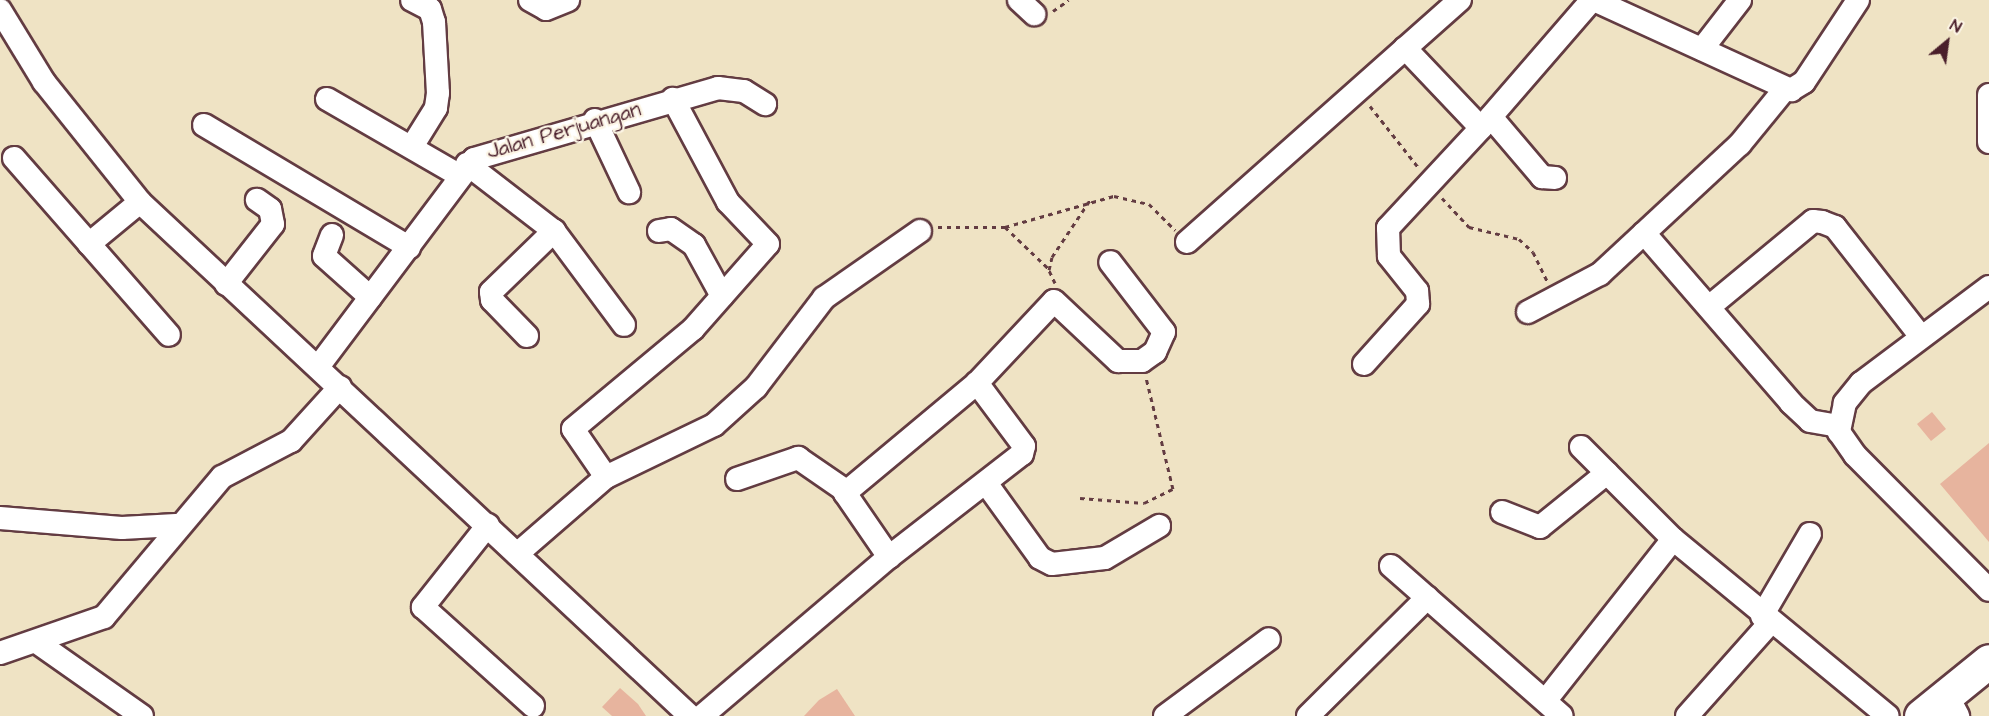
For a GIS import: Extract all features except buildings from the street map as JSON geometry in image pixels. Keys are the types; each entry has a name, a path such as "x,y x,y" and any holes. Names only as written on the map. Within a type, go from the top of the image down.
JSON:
{"highway":[{"path":"1921,716 1952,706 1989,661"}],"street":[{"path":"530,0 546,9 568,0"},
{"path":"1187,242 1359,93 1405,48 1460,0"},
{"path":"1702,49 1740,0"},
{"path":"1528,312 1556,301 1600,274 1740,144 1785,89 1804,82 1858,0"},
{"path":"1364,364 1415,312 1417,291 1389,256 1386,237 1394,222 1433,185 1595,1 1702,49 1758,70 1785,89"},
{"path":"412,145 436,108 428,3"},
{"path":"3,22 44,82 140,202 690,716"},
{"path":"1405,48 1542,177 1555,178"},
{"name":"Jalan Perjuangan","path":"318,367 409,247 462,169 481,154 595,120 729,87 765,104"},
{"path":"1989,95 1989,142"},
{"path":"327,99 462,169 554,231 624,324"},
{"path":"606,477 573,429 693,329 768,244 728,202 673,99"},
{"path":"595,120 629,192"},
{"path":"204,125 409,247"},
{"path":"14,158 169,335"},
{"path":"226,284 273,224 270,210 257,200"},
{"path":"89,244 140,202"},
{"path":"1709,307 1814,221 1822,222 1835,227 1919,334"},
{"path":"659,231 671,229 694,245 722,296"},
{"path":"527,336 492,300 491,292 554,231"},
{"path":"517,554 606,477 714,425 756,387 824,298 879,255 920,231"},
{"path":"1644,233 1810,421 1839,426"},
{"path":"332,235 324,256 370,297"},
{"path":"846,491 977,383 1054,301 1106,355 1118,361 1142,361 1161,345 1164,332 1110,262"},
{"path":"1989,286 1919,334 1860,383 1845,403 1839,426 1855,455 1989,590"},
{"path":"702,716 889,557 986,483 1025,449 977,383"},
{"path":"0,653 38,643 104,617 176,525 222,477 291,441 340,387"},
{"path":"1581,447 1673,539 1766,619 1888,716"},
{"path":"737,479 798,458 846,491"},
{"path":"1502,512 1540,527 1607,473"},
{"path":"986,483 1040,558 1052,564 1105,558 1159,526"},
{"path":"846,491 846,499 889,557"},
{"path":"0,518 122,528 176,525"},
{"path":"488,525 424,602 424,612 533,706"},
{"path":"1687,716 1766,619 1810,534"},
{"path":"1546,700 1673,539"},
{"path":"1390,566 1563,716"},
{"path":"1308,716 1426,598"},
{"path":"1165,716 1269,639"},
{"path":"38,643 136,714"}],"path":[{"path":"1359,93 1433,185 1457,220 1478,230 1504,232 1533,252 1556,301"},
{"path":"920,231 1005,227 1090,199 1121,197 1149,204 1187,242"},
{"path":"1049,270 1090,199"},
{"path":"1005,227 1049,270 1058,288"},
{"path":"1080,498 1143,503 1173,489 1142,361"}]}
